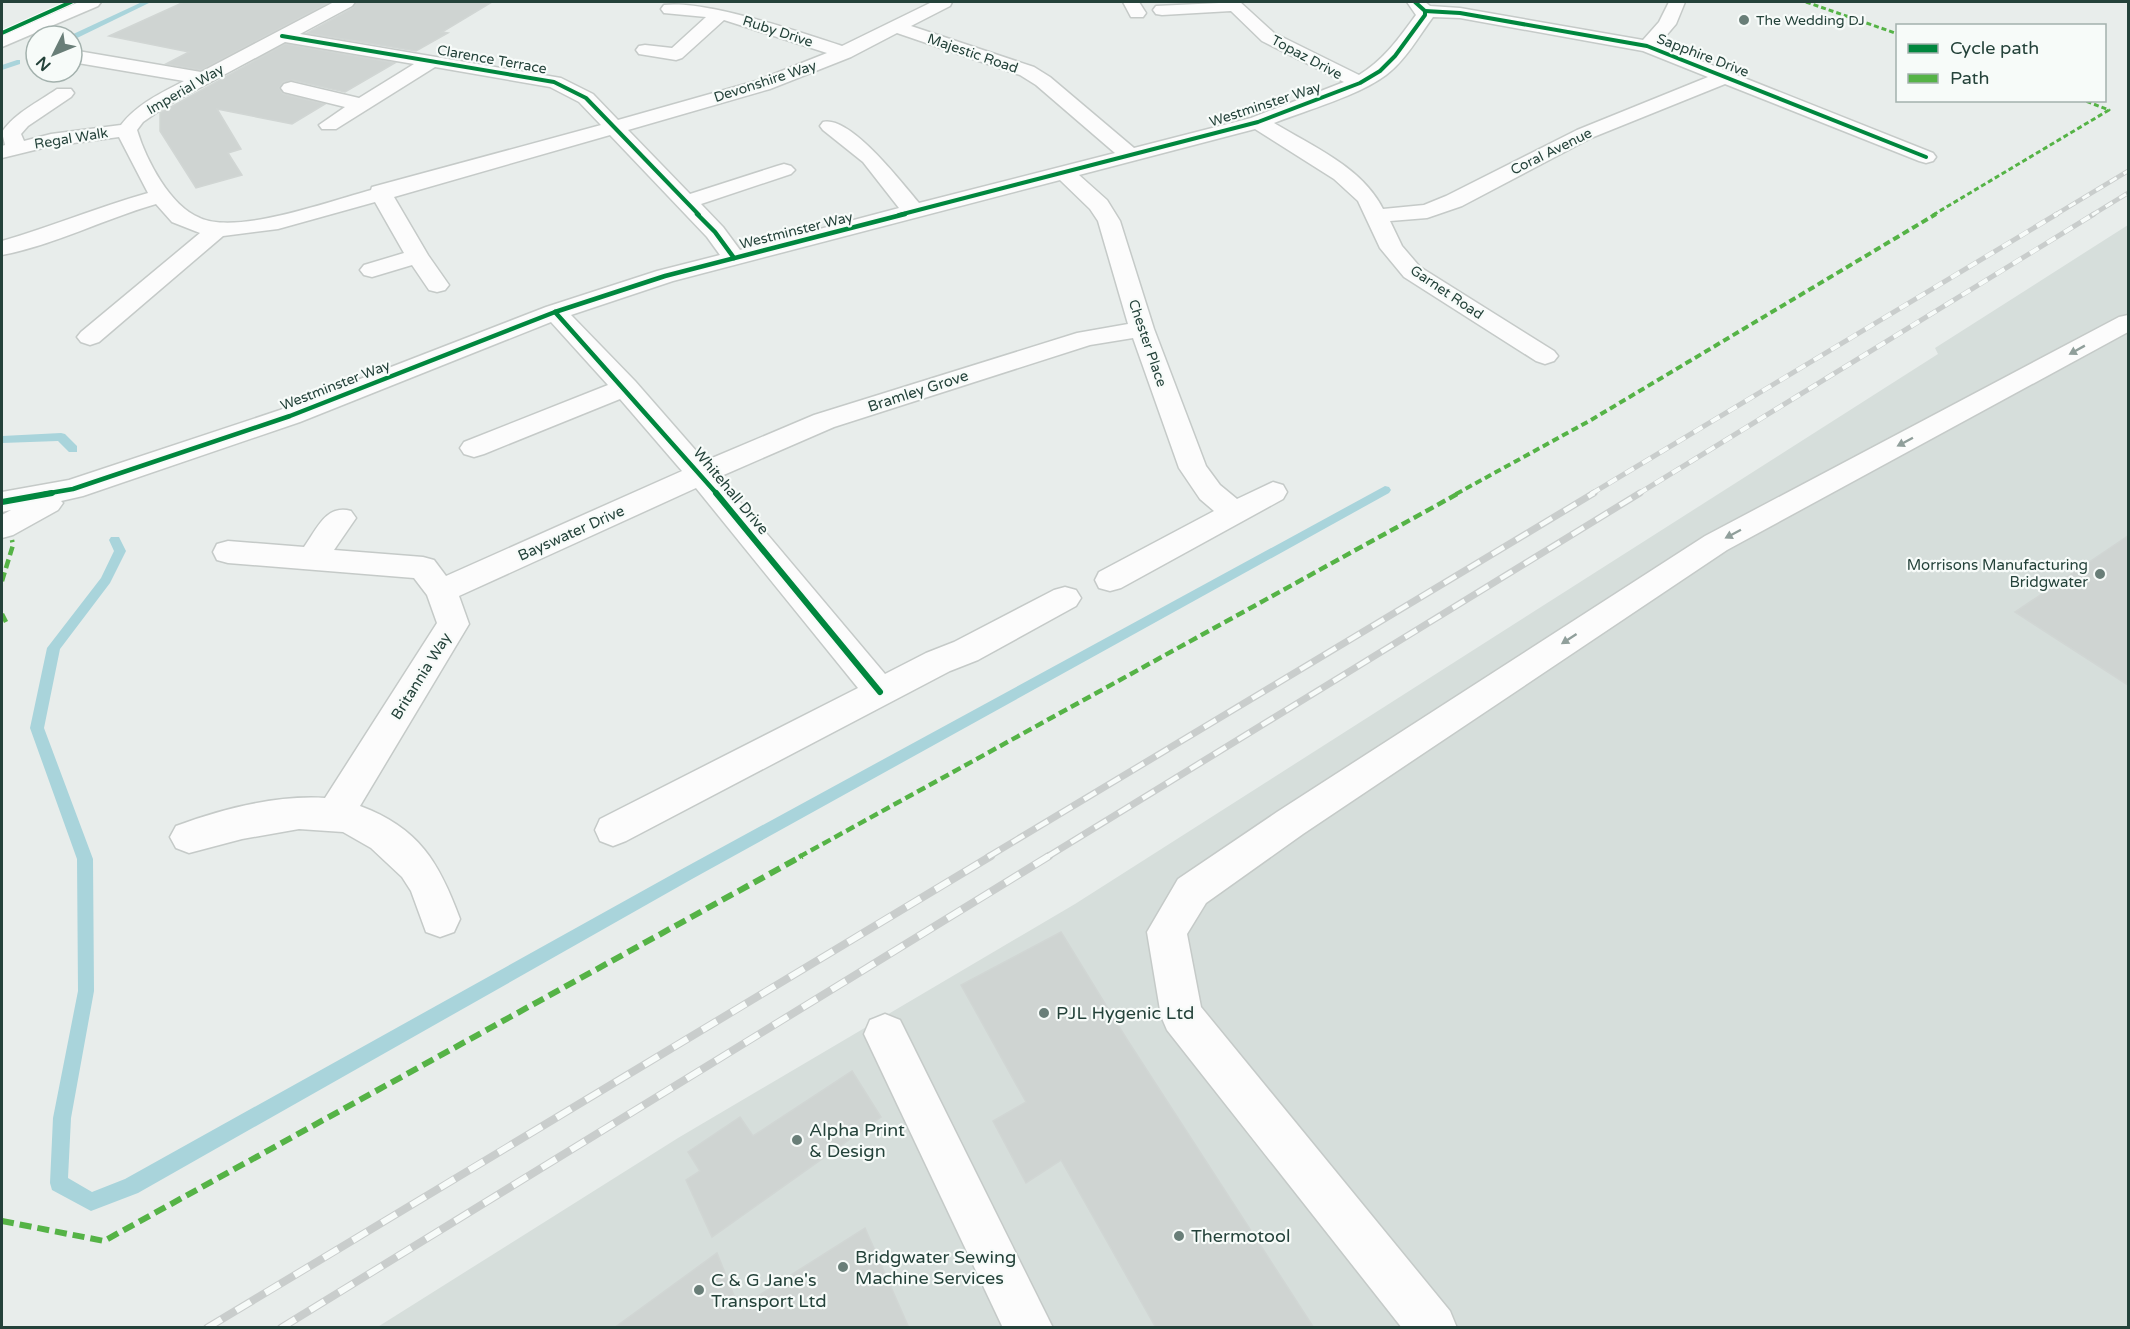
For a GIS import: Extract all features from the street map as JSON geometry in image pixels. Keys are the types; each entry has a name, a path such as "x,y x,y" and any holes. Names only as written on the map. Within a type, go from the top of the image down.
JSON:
{"street":[{"path":"2,42 92,2"},
{"name":"Imperial Way","path":"127,130 136,118 159,102 346,2"},
{"name":"Devonshire Way","path":"612,126 764,85 807,70 944,2"},
{"path":"1647,46 1667,24 1677,2"},
{"path":"1162,10 1232,4"},
{"name":"Topaz Drive","path":"1232,4 1268,37 1360,83"},
{"name":"Sapphire Drive","path":"1420,6 1647,46 1926,157"},
{"name":"Westminster Way","path":"2,502 73,489 290,416 555,312 665,276 1258,122 1360,83 1380,71 1395,56 1425,15 1420,6"},
{"name":"Ruby Drive","path":"670,9 718,9 845,52"},
{"path":"645,50 676,54 718,9"},
{"name":"Majestic Road","path":"896,27 1027,71 1043,81 1130,155"},
{"name":"Clarence Terrace","path":"282,36 554,82 574,90 586,98 715,232 734,258"},
{"path":"2,42 24,47"},
{"path":"84,58 202,78"},
{"path":"329,125 432,61"},
{"name":"Coral Avenue","path":"1377,216 1427,211 1455,201 1584,134 1725,77"},
{"path":"291,88 363,105"},
{"name":"Regal Walk","path":"64,93 21,122 11,133 9,150 82,135 127,130"},
{"name":"Garnet Road","path":"1258,122 1342,174 1367,198 1392,248 1412,272 1545,356"},
{"path":"127,130 130,140 161,196 178,216 195,225 218,230 270,224 612,126"},
{"path":"830,126 870,158 914,212"},
{"path":"686,202 784,170"},
{"name":"Chester Place","path":"1064,172 1099,205 1109,221 1142,329 1193,468 1210,492 1235,513"},
{"path":"380,192 417,256 437,285"},
{"path":"2,248 44,236 108,211 161,196"},
{"path":"90,337 218,230"},
{"path":"372,270 417,256"},
{"path":"124,309 160,314"},
{"name":"Whitehall Drive","path":"555,312 626,387 702,474 880,692"},
{"path":"1433,1328 1182,1016 1167,933 1192,891 1300,816 1716,543 2128,322"},
{"name":"Bramley Grove","path":"702,474 824,421 1086,338 1142,329"},
{"path":"474,448 626,387"},
{"name":"Bayswater Drive","path":"441,591 702,474"},
{"name":"Westminster Way","path":"2,528 73,489"},
{"path":"1110,580 1273,492"},
{"path":"313,558 341,518"},
{"name":"Britannia Way","path":"228,552 423,567 441,591 453,624 335,814"},
{"path":"613,830 938,662 966,651 1065,598"},
{"path":"189,837 240,823 289,816 335,814 373,829 406,853 424,877 440,919"},
{"path":"885,1034 1029,1328"}],"shaded area":[{"path":"2128,225 2128,1327 376,1328 678,1138 1075,904 1938,354 1935,348"}],"building":[{"path":"184,2 330,2 201,70 166,64 189,52 109,36"},
{"path":"357,2 492,2 442,32 448,33 416,51 307,33 353,8"},
{"path":"285,44 395,63 345,92 292,80 283,82 279,88 283,94 325,104 292,124 217,109 241,149 228,153 242,175 196,188 160,131 160,113"},
{"name":"Morrisons Manufacturing Bridgwater","path":"2128,536 2128,685 2015,612"},
{"name":"Thermotool","path":"1061,932 1128,1041 1314,1328 1156,1328 1061,1160 1026,1183 993,1121 1026,1102 961,985"},
{"name":"Alpha Print & Design","path":"852,1071 881,1117 712,1237 686,1180 700,1171 688,1152 740,1117 753,1136"},
{"path":"865,1228 909,1328 614,1328 717,1253 739,1308"}],"waterway":[{"path":"84,31 147,2"},
{"path":"2,68 17,62"},
{"path":"2,440 61,437 73,449"},
{"path":"115,540 120,551 106,580 54,648 37,728 85,859 86,991 62,1118 59,1183 91,1202 131,1186 687,874 1385,490"}],"railway":[{"path":"2055,215 2128,171"},
{"path":"2092,215 2128,193"},
{"path":"1591,494 2057,214"},
{"path":"1638,494 2094,214"},
{"path":"988,857 1594,493"},
{"path":"1047,857 1640,493"},
{"path":"207,1328 991,856"},
{"path":"281,1328 1049,856"}],"marked path":[{"path":"1806,2 1896,33"},
{"path":"2,1221 104,1241 1591,420 2109,110 2088,102"},
{"path":"2,581 13,545 12,540"},
{"path":"2,614 7,624"}],"cycle path":[{"path":"2,33 71,2"},
{"path":"2,502 73,489 290,416 555,312 665,276 1258,122 1360,83 1380,71 1395,56 1425,15 1425,11 1415,2"},
{"path":"1425,11 1460,13 1647,46 1926,157"},
{"path":"282,36 554,82 574,90 586,98 715,232 734,258"},
{"path":"555,312 681,451 880,692"}],"place":[{"name":"The Wedding DJ","path":"1744,20"},
{"name":"Morrisons Manufacturing Bridgwater","path":"2100,574"},
{"name":"PJL Hygenic Ltd","path":"1044,1013"},
{"name":"Alpha Print & Design","path":"797,1140"},
{"name":"Thermotool","path":"1179,1236"},
{"name":"Bridgwater Sewing Machine Services","path":"843,1267"},
{"name":"C & G Jane's Transport Ltd","path":"699,1290"}]}
